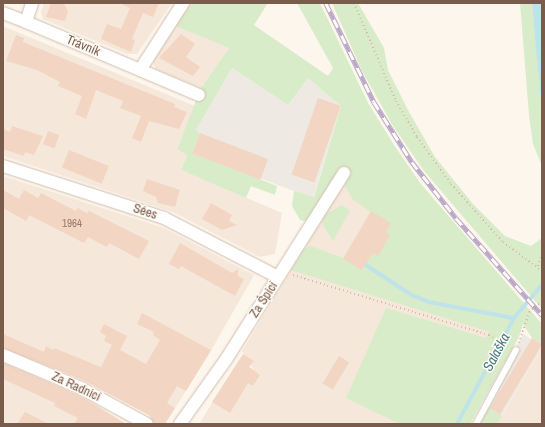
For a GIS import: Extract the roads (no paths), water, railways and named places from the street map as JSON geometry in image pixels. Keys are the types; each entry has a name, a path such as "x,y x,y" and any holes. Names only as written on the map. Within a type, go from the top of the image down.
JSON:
{"street":[{"path":"26,22 32,3"},
{"path":"140,70 146,56 183,3"},
{"name":"Trávník","path":"3,13 199,95"},
{"name":"Sées","path":"3,166 164,218 278,277"},
{"name":"Za Špicí","path":"180,424 278,277 344,173"},
{"name":"Za Radnicí","path":"3,355 81,388 146,424"}],"lane":[{"path":"476,424 516,350"}],"water":[{"path":"532,3 542,3 542,108 536,50"}],"waterway":[{"path":"366,265 412,295 429,302 514,318"},
{"name":"Salaška","path":"457,424 514,318 542,285"}],"railway":[{"path":"326,3 374,102 412,162 456,218 542,315"}]}
